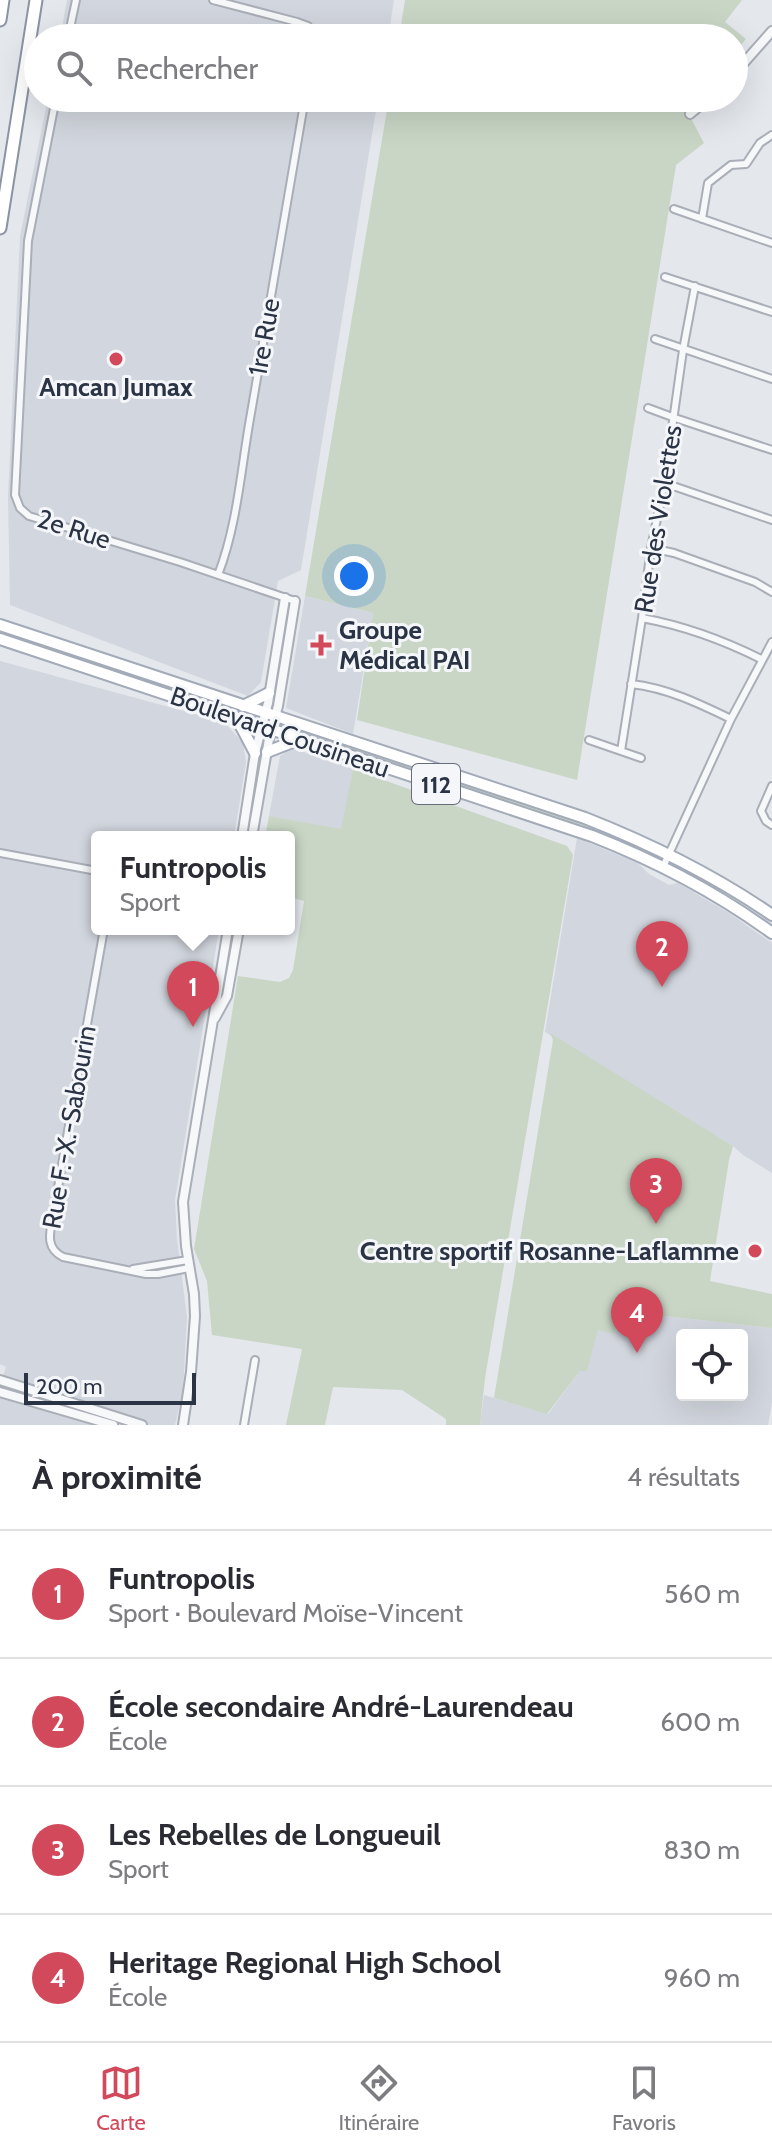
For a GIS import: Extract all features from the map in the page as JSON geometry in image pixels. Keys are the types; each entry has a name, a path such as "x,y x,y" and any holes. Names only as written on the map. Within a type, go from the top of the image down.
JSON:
{"highway":[{"path":"0,11 3,0"},
{"path":"0,20 3,0"},
{"path":"32,24 36,0"},
{"path":"0,228 24,76"}],"main road":[{"name":"Boulevard Cousineau","path":"0,625 585,818 669,854 772,915"},
{"name":"Boulevard Cousineau","path":"0,639 620,847 720,899 772,933"},
{"path":"243,706 269,693"},
{"path":"236,717 261,753 300,739"}],"street":[{"path":"71,24 76,0"},
{"path":"213,0 302,24"},
{"path":"748,61 768,42 772,31"},
{"name":"2e Rue","path":"53,112 28,241 15,495 20,508 29,516 295,601"},
{"name":"1re Rue","path":"218,575 234,520 303,112"},
{"path":"702,219 708,183 731,165 746,164 760,143 772,135"},
{"path":"674,209 772,243"},
{"path":"665,277 772,312"},
{"name":"Rue des Violettes","path":"621,751 695,286"},
{"path":"655,339 772,379"},
{"path":"648,408 772,450"},
{"path":"664,485 772,520"},
{"path":"651,548 755,582 772,592"},
{"path":"270,715 269,693 285,598"},
{"path":"243,831 295,601"},
{"path":"642,618 725,641 761,659"},
{"path":"663,867 731,719 772,642"},
{"path":"631,684 683,696 731,719"},
{"path":"589,740 641,758"},
{"path":"253,831 261,753"},
{"path":"772,786 761,811 772,825"},
{"path":"0,853 91,870"},
{"name":"Rue F.-X.-Sabourin","path":"103,935 49,1238 53,1250 63,1257 149,1275 189,1264"},
{"path":"183,1425 191,1372 195,1301 183,1202 227,935"},
{"path":"213,1022 228,994 238,935"},
{"path":"244,1425 255,1360"},
{"path":"0,1380 142,1425"},
{"path":"0,1392 113,1425"}],"shaded area":[{"path":"67,0 394,0 390,24 63,24"},
{"path":"45,112 376,112 301,570 278,581 261,682 248,696 10,605 8,497 20,236"},
{"path":"305,596 373,613 353,734 286,708"},
{"path":"0,661 224,722 243,743 246,762 235,831 91,831 91,935 218,935 175,1200 187,1317 183,1390 175,1425 0,1425 0,1385 6,1367 0,1364"},
{"path":"292,748 353,769 342,830 269,816 280,756"},
{"path":"577,838 638,863 649,874 669,885 678,883 772,943 772,1173 545,1032"},
{"path":"619,1311 772,1328 772,1402 768,1425 480,1425 484,1395 548,1414 580,1371 587,1370 598,1329"}],"green space":[{"path":"405,0 742,0 725,22 727,24 401,24"},
{"path":"387,112 688,112 704,143 676,165 577,780 357,720 373,613 305,596"},
{"path":"0,631 220,705 193,699 3,635"},
{"path":"320,740 343,743 609,832 608,835 594,832"},
{"path":"353,769 567,846 573,855 485,1378 480,1425 446,1425 446,1419 402,1390 333,1387 325,1425 286,1425 302,1349 212,1335 207,1281 194,1249 238,976 280,982 289,978 304,901 295,899 295,831 266,831 269,816 341,829"},
{"path":"550,1033 733,1146 710,1281 772,1294 772,1328 619,1311 614,1334 598,1330 587,1371 580,1371 547,1414 494,1398 553,1040"}],"place":[{"name":"Amcan Jumax","path":"116,359"},
{"name":"Groupe Médical PAI","path":"321,645"},
{"name":"École secondaire André-Laurendeau","path":"662,987"},
{"name":"Funtropolis","path":"193,1027"},
{"name":"Les Rebelles de Longueuil","path":"656,1224"},
{"name":"Centre sportif Rosanne-Laflamme","path":"755,1251"},
{"name":"Heritage Regional High School","path":"637,1353"}]}
